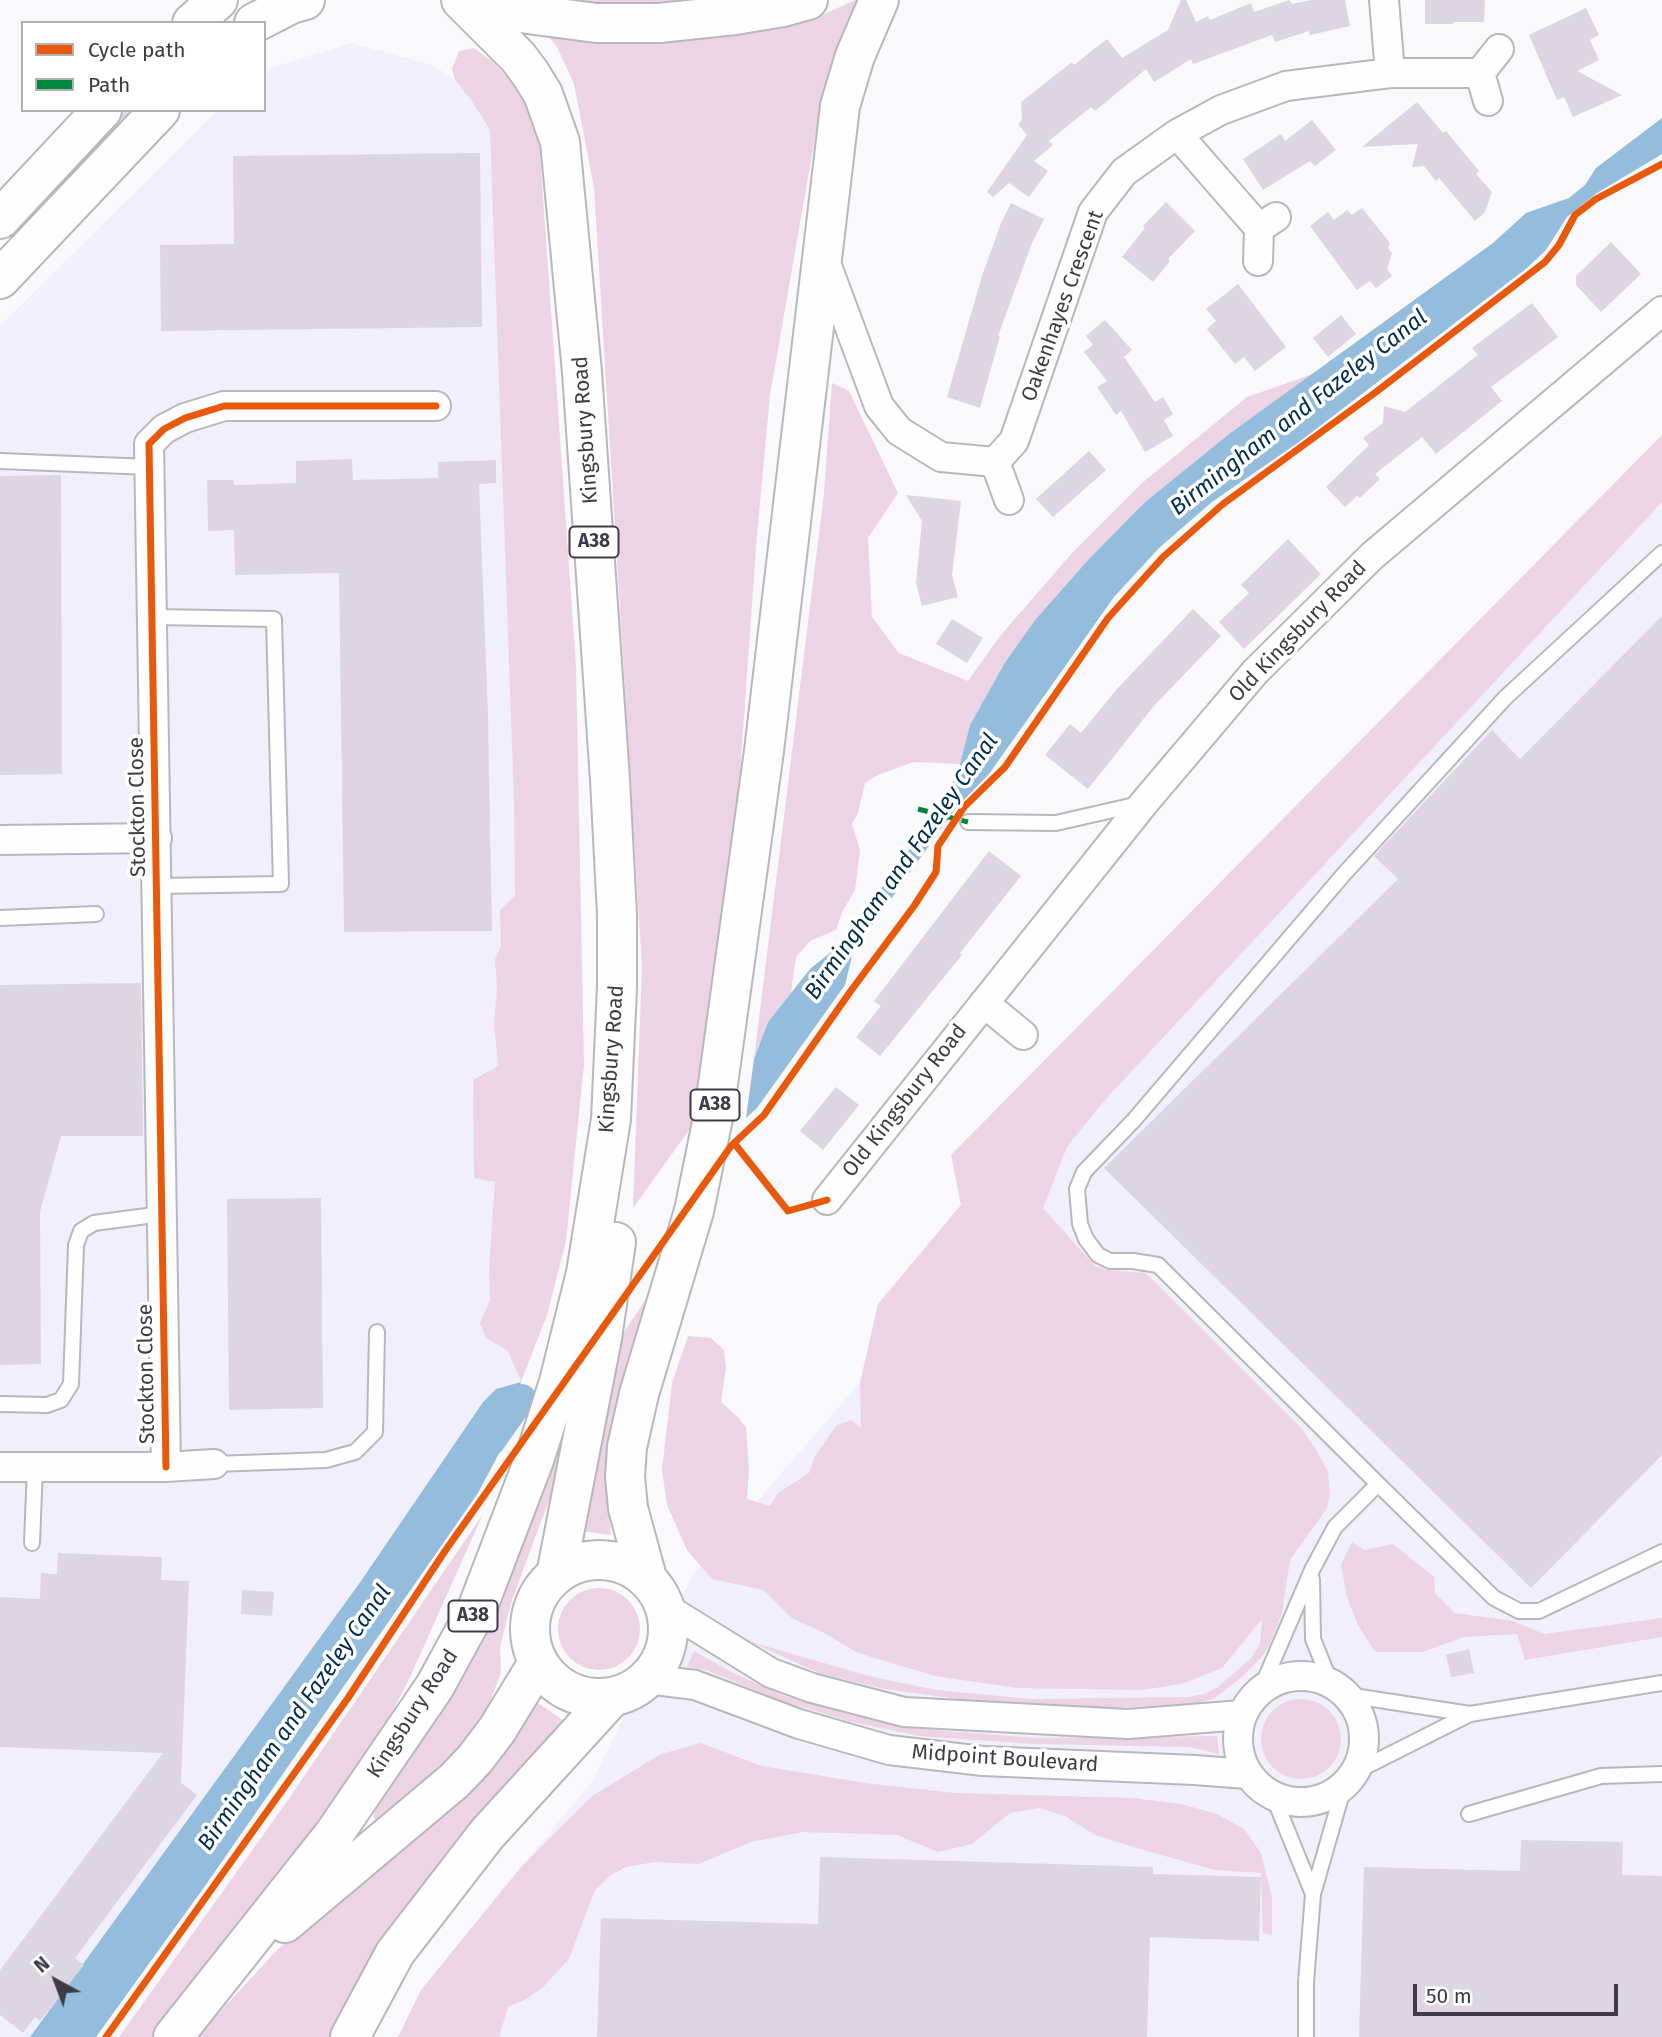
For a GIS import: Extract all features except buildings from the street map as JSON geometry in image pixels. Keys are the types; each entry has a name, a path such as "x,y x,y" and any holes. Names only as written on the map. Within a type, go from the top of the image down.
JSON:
{"main road":[{"path":"194,21 218,0"},
{"path":"258,21 305,0"},
{"path":"462,0 496,10 565,20 659,23 735,15 808,0"},
{"name":"Kingsbury Road","path":"173,2037 334,1834 435,1686 477,1609 530,1473 559,1382 586,1273 611,1119 617,987 617,915 610,780 582,372 559,142 543,94 530,73 518,57 462,0"},
{"name":"A38","path":"350,2037 395,1953 487,1834 611,1698 630,1692 647,1679 664,1654 669,1623 628,1508 625,1478 627,1447 639,1394 694,1211 714,1113 764,751 840,106 855,56 879,0"},
{"path":"0,219 100,112"},
{"path":"0,279 158,112"},
{"name":"A38","path":"556,1575 602,1338 618,1232 619,1173 611,1119"},
{"name":"A38","path":"225,1973 454,1781 475,1759 497,1730 538,1663 531,1645 533,1607 542,1589 556,1575 573,1565 592,1560 612,1560 631,1567 657,1593"},
{"path":"538,1663 551,1680 569,1692 590,1698 611,1698"}],"street":[{"path":"1384,0 1390,73"},
{"path":"1488,102 1480,73 1499,49"},
{"name":"Oakenhayes Crescent","path":"995,462 1014,441 1093,212 1125,172 1177,134 1221,110 1286,86 1390,73 1480,73"},
{"path":"1177,134 1268,223 1258,261"},
{"path":"823,255 879,406 899,431 940,457 995,462 1009,500"},
{"name":"Old Kingsbury Road","path":"827,1200 1144,803 1255,672 1372,556 1662,312"},
{"name":"Stockton Close","path":"166,1467 149,444 164,429 185,418 224,406 436,406"},
{"name":"Stockton Close","path":"0,840 157,838"},
{"path":"984,1003 1023,1035"},
{"path":"0,1467 166,1467 214,1464"},
{"name":"Midpoint Boulevard","path":"657,1593 771,1673 812,1688 904,1712 1128,1724 1242,1715"},
{"path":"1294,1676 1314,1677 1339,1690 1362,1721 1362,1754 1349,1779 1328,1797 1310,1802 1274,1798 1259,1788 1247,1774 1239,1755 1237,1735 1242,1715 1260,1690 1276,1681 1294,1676"},
{"name":"Midpoint Boulevard","path":"647,1679 695,1685 799,1724 889,1750 983,1761 1247,1774"}],"lane":[{"path":"0,461 149,467"},
{"path":"1662,553 1505,698 1344,874 1133,1120 1084,1172 1077,1189 1080,1224 1086,1239 1098,1255 1110,1262 1133,1261 1158,1265 1494,1598 1519,1611 1539,1611 1662,1552"},
{"path":"152,617 274,619 281,884 157,886"},
{"path":"968,822 1056,823 1144,803"},
{"path":"0,918 96,914"},
{"path":"0,1404 47,1405 61,1400 71,1384 76,1245 81,1231 94,1223 162,1214"},
{"path":"214,1464 326,1460 355,1452 375,1432 377,1332"},
{"path":"32,1543 35,1467"},
{"path":"1260,1690 1312,1570 1335,1527 1378,1484"},
{"path":"1312,1570 1313,1639 1339,1690 1470,1714"},
{"path":"1306,2037 1306,1982 1313,1894 1349,1779 1470,1714 1662,1683"},
{"path":"1469,1814 1601,1776 1662,1773"},
{"path":"1274,1798 1313,1894"}],"shaded area":[{"path":"549,0 704,0 618,8"},
{"path":"859,0 842,34 828,75 770,395 737,816 692,1126 633,1208 642,968 594,187 574,84 557,47 547,34 754,28 816,18"},
{"path":"351,43 435,66 482,100 498,133 545,1125 521,1382 496,1389 483,1402 361,1581 30,2037 0,2037 0,326 216,112 266,112 266,72"},
{"path":"474,48 492,61 516,87 539,139 576,666 584,1064 566,1241 547,1315 521,1382 508,1351 486,1338 480,1323 490,1300 489,1267 495,1182 474,1178 473,1080 498,1066 494,1023 497,989 495,959 501,946 500,910 515,896 490,130 455,80 452,69 459,51"},
{"path":"120,112 133,112 27,230 20,222"},
{"path":"1313,374 1229,434 1144,503 1088,560 1035,620 1004,664 970,725 960,764 913,762 878,775 865,783 858,813 852,824 860,850 855,890 842,912 836,930 810,941 796,957 791,993 768,1022 754,1059 824,493 832,383 849,391 898,493 868,538 872,617 899,653 968,681 1000,636 1072,553 1142,483 1247,397"},
{"path":"1662,435 1662,2037 402,2037 421,1990 593,1780 692,1576 859,1384 878,1304 961,1205 951,1155"},
{"path":"1662,435 1662,502 1103,1102 1067,1147 1043,1208 1095,1266 1106,1270 1145,1273 1155,1282 1302,1429 1328,1472 1330,1495 1327,1508 1290,1560 1282,1613 1270,1644 1261,1658 1215,1698 1199,1703 1116,1708 1017,1707 884,1689 819,1673 751,1642 873,1677 937,1690 1032,1699 1188,1697 1204,1694 1218,1687 1251,1658 1260,1644 1262,1619 1222,1668 1182,1684 1142,1690 1017,1688 935,1676 858,1653 792,1618 763,1590 712,1579 687,1550 667,1505 662,1470 672,1383 688,1336 711,1338 724,1350 726,1368 721,1402 746,1428 749,1469 747,1499 770,1506 778,1493 809,1473 815,1456 837,1425 851,1420 861,1428 860,1384 878,1304 961,1205 951,1155"},
{"path":"664,1272 607,1468 611,1535 581,1531 616,1344"},
{"path":"576,1385 556,1490 551,1495 512,1600 500,1647 501,1673 485,1714 466,1746 384,1822 376,1821 373,1816 376,1809 426,1735 460,1678"},
{"path":"483,1514 411,1675 362,1771 155,2037 119,2037 288,1800"},
{"path":"1352,1542 1364,1550 1393,1544 1434,1577 1435,1593 1455,1613 1513,1621 1544,1634 1662,1618 1662,1637 1525,1660 1517,1634 1464,1637 1423,1652 1375,1652 1358,1625 1347,1597 1341,1565"},
{"path":"599,1588 615,1591 628,1600 637,1613 640,1629 637,1645 628,1658 615,1667 599,1670 583,1667 570,1658 561,1645 558,1629 561,1613 570,1600 583,1591"},
{"path":"694,1651 731,1672 785,1696 851,1715 920,1729 1036,1738 1217,1736 1219,1754 1189,1747 1034,1744 919,1736 848,1721 782,1701 706,1670 687,1667"},
{"path":"1301,1699 1316,1702 1329,1711 1338,1724 1341,1739 1338,1754 1329,1767 1316,1776 1301,1779 1286,1776 1273,1767 1264,1754 1261,1739 1264,1724 1273,1711 1286,1702"},
{"path":"535,1701 564,1721 433,1872 329,2037 197,2037 275,1952 369,1866"},
{"path":"701,1743 762,1766 865,1783 955,1793 1133,1798 1182,1804 1217,1814 1244,1829 1261,1853 1272,1897 1272,1935 1263,1933 1261,1873 1215,1870 1136,1848 1095,1835 1065,1816 1039,1808 1010,1813 972,1844 938,1852 897,1835 803,1832 751,1842 699,1864 655,1862 626,1867 611,1875 595,1890 569,1959 542,1988 508,2007 499,2037 398,2037 421,1990 521,1867 592,1796 661,1754"}],"water":[{"path":"1662,118 1662,154 1597,193 1567,217 1546,250 1527,268 1299,442 1212,502 1159,548 1114,597 989,774 956,808 853,952 845,985 757,1108 746,1118 754,1059 768,1022 810,969 842,943 946,799 960,764 970,725 1004,664 1035,620 1088,560 1144,503 1229,434 1493,243 1526,213 1569,198 1585,185 1596,168"},
{"path":"521,1382 504,1444 478,1493 205,1886 96,2037 30,2037 361,1581 483,1402 496,1389"}],"waterway":[{"name":"Birmingham and Fazeley Canal","path":"491,1442 522,1398"}],"marked path":[{"path":"918,809 968,822"}],"cycle path":[{"path":"106,2037 348,1698 445,1551 731,1146 764,1115 914,906 936,872 938,846 964,807 1005,767 1108,618 1163,557 1223,504 1376,392 1545,262 1559,245 1575,215 1596,199 1662,164"},
{"path":"166,1467 149,444 164,429 185,418 224,406 436,406"},
{"path":"734,1143 788,1211 827,1200"}]}
